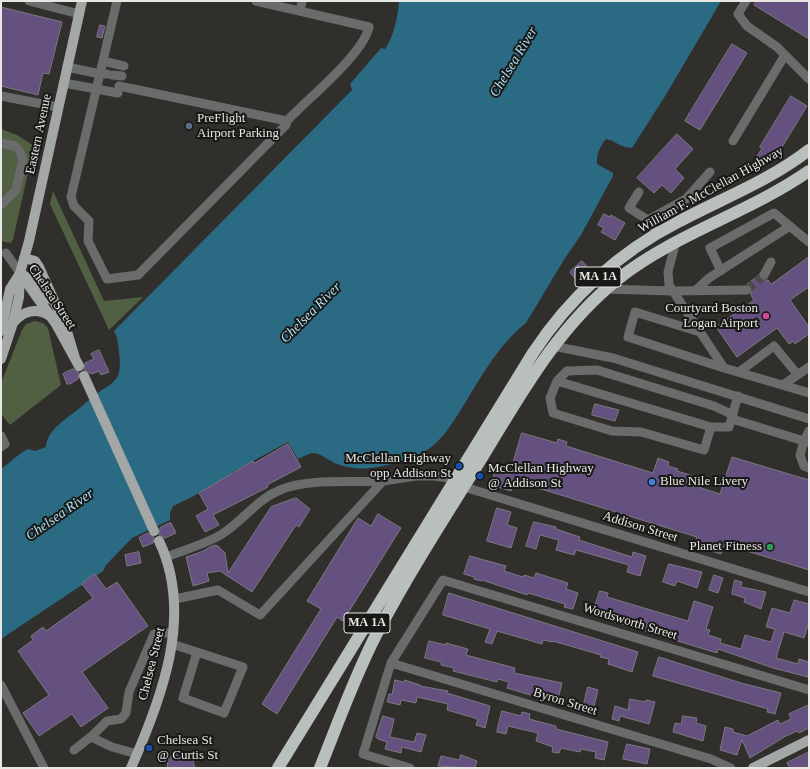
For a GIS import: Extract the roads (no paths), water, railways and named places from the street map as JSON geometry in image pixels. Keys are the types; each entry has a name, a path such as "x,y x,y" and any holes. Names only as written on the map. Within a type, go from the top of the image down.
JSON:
{"highway":[{"name":"William F. McClellan Highway","path":"320,768 357,676 376,635 533,353 555,322 574,300 631,250 657,234 764,179 809,150"},
{"name":"William F. McClellan Highway","path":"278,768 460,483 553,346 576,318 606,289 641,263 676,241 772,194 809,171"}],"main road":[{"name":"Eastern Avenue","path":"20,273 82,1"},
{"name":"Chelsea Street","path":"20,273 52,317 77,362 62,317 35,261 24,258"},
{"path":"1,331 3,313 10,289 20,273"},
{"path":"20,273 37,284 62,317"},
{"path":"1,359 13,323 19,297 20,273"},
{"path":"13,323 20,316 30,311 40,311 52,317"},
{"path":"84,376 154,531"},
{"name":"Chelsea Street","path":"131,768 160,691 174,632 175,599 172,578 162,549"},
{"path":"753,768 809,740"}],"street":[{"path":"29,1 79,14"},
{"path":"107,74 103,62 117,1"},
{"path":"107,74 97,90 71,197 74,206 89,221 88,241 107,279 138,275 286,125 287,121 304,102 332,78 364,39 369,27 256,1"},
{"path":"300,11 302,1"},
{"path":"746,1 738,14 746,26 769,41 809,79"},
{"path":"733,141 785,55"},
{"path":"103,62 124,66"},
{"path":"67,67 122,76"},
{"path":"64,83 97,90 119,90 287,121"},
{"path":"1,96 58,107"},
{"path":"1,142 12,144 17,148 22,156 23,162 16,190 1,205"},
{"path":"648,220 686,199 710,172"},
{"path":"639,192 629,208 648,220 657,234"},
{"path":"721,271 710,248 774,213 809,242"},
{"path":"696,290 708,278 790,226"},
{"path":"676,241 668,272 669,285 724,368"},
{"path":"3,252 24,258"},
{"name":"Chelsea Street","path":"3,252 20,273"},
{"path":"764,275 771,262"},
{"path":"606,289 672,291 747,290"},
{"path":"700,332 635,312 628,337 724,368 809,393"},
{"path":"553,346 613,358 809,419"},
{"path":"739,372 774,346 798,375"},
{"path":"784,385 809,367"},
{"path":"711,427 704,450 641,432 612,431 553,413 550,398 557,381 567,371 598,370 714,406 732,417 807,441"},
{"path":"557,381 711,427 729,427 738,396"},
{"path":"809,431 807,441 800,455 804,466 809,468"},
{"path":"1,436 5,444 1,447"},
{"name":"Addison Street","path":"162,549 221,535 236,524 254,505 281,489 310,483 383,481 416,476 460,483 809,592"},
{"path":"175,599 218,590 260,615 383,481"},
{"name":"Wordsworth Street","path":"391,662 443,580 809,690"},
{"path":"74,750 91,737 107,720 121,719 126,714 128,692 154,634 174,632"},
{"path":"172,644 197,652 243,667 224,713 183,698 197,652"},
{"path":"391,662 363,754 410,768"},
{"name":"Byron Street","path":"391,662 711,759 731,768"},
{"path":"1,685 44,768"},
{"path":"91,737 112,747 137,754"}],"water":[{"name":"Chelsea River","path":"399,1 721,1 667,93 632,148 606,139 602,144 598,155 597,164 613,173 613,176 581,235 565,258 526,323 498,352 451,425 438,442 420,454 392,464 372,468 351,468 339,465 315,453 308,454 298,459 288,442 231,473 192,497 173,506 170,513 170,520 132,538 106,565 103,571 1,639 1,469 28,449 35,451 46,447 50,435 59,424 115,380 118,376 120,362 118,341 114,331 352,90 350,84 381,48 385,49 388,44 395,26"}],"tunnel":[{"path":"747,290 764,275"}],"place":[{"name":"PreFlight Airport Parking","path":"189,126"},
{"name":"Courtyard Boston Logan Airport","path":"766,316"},
{"name":"McClellan Highway opp Addison St","path":"459,466"},
{"name":"McClellan Highway @ Addison St","path":"480,476"},
{"name":"Blue Nile Livery","path":"652,482"},
{"name":"Planet Fitness","path":"770,547"},
{"name":"Chelsea St @ Curtis St","path":"149,748"}]}
